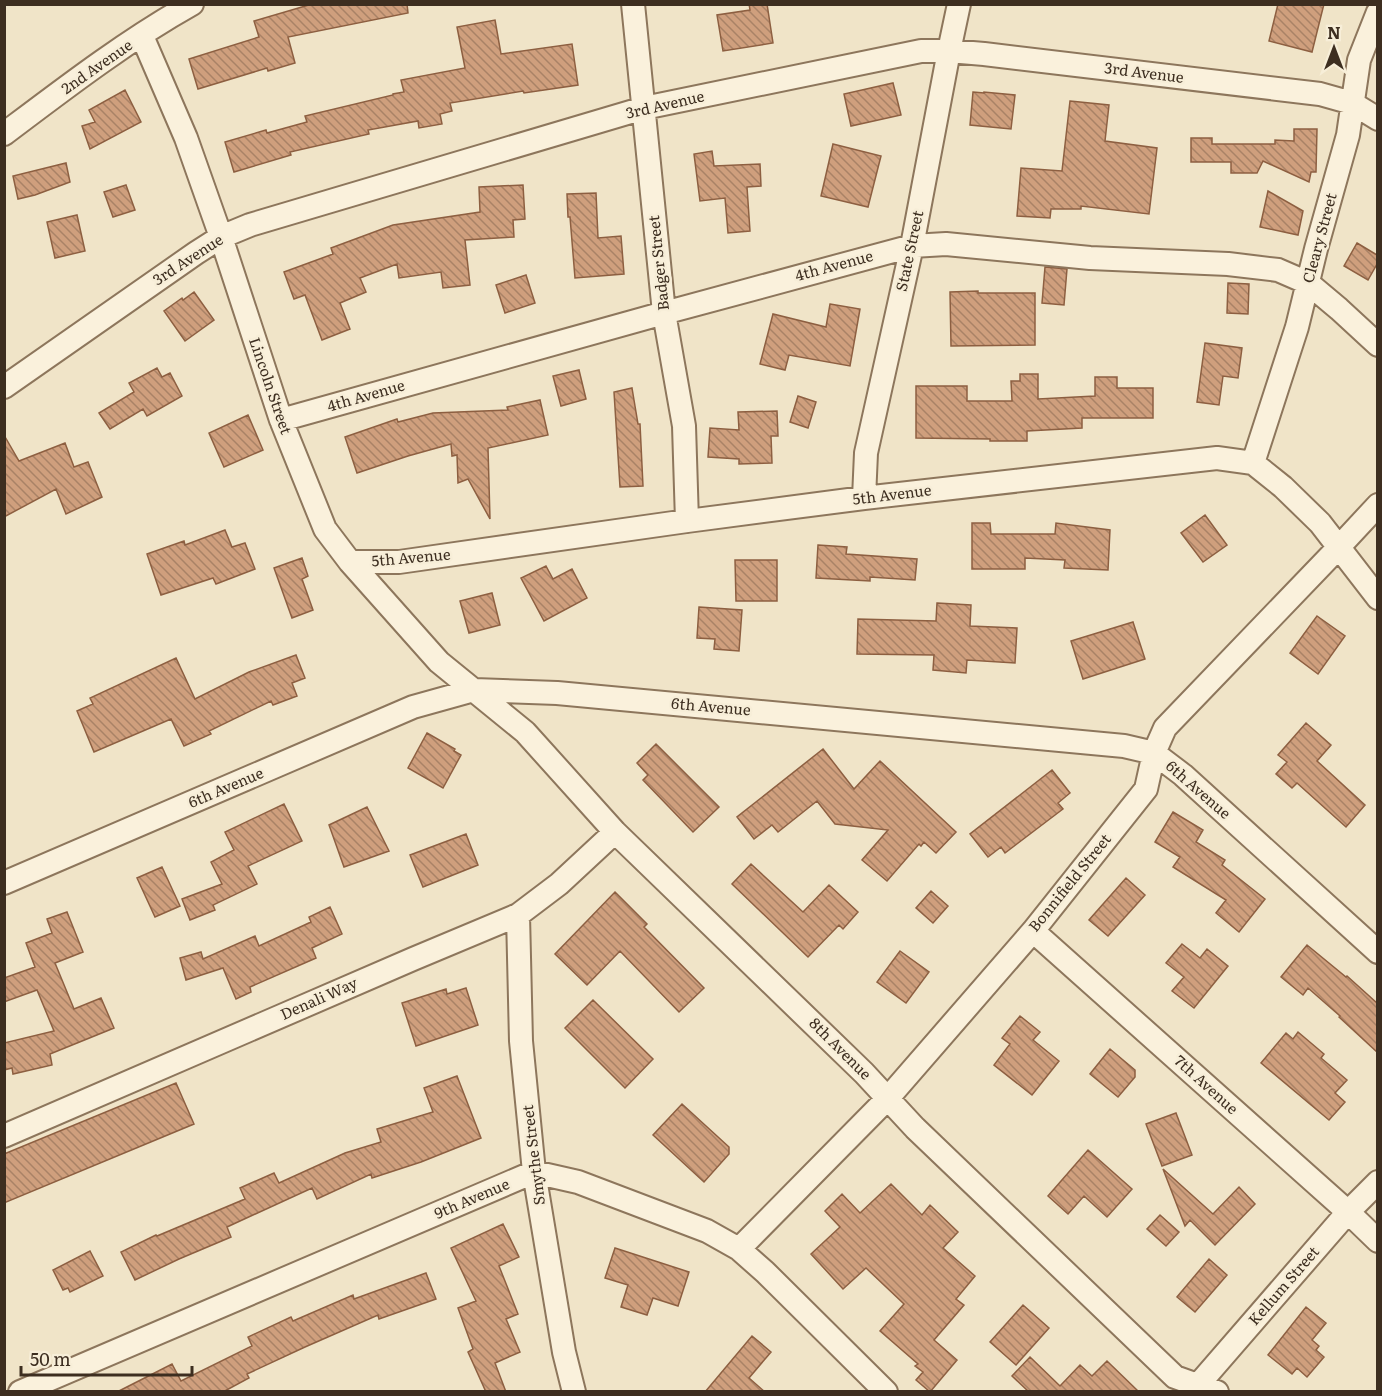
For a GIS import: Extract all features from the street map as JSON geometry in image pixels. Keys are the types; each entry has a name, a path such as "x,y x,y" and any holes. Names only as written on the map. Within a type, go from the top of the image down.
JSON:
{"street":[{"name":"2nd Avenue","path":"4,134 89,70 192,4"},
{"name":"Badger Street","path":"633,4 664,313 684,426 687,521"},
{"name":"State Street","path":"864,498 866,453 912,246 959,4"},
{"name":"Cleary Street","path":"1252,463 1297,327 1348,135 1359,60 1377,12"},
{"name":"Lincoln Street","path":"141,36 186,138 281,420 325,529 350,562 439,662 474,690"},
{"name":"3rd Avenue","path":"4,387 221,237 250,225 644,108 921,51 984,54 1320,94 1352,103 1377,119"},
{"name":"4th Avenue","path":"281,420 912,246 946,244 1090,258 1228,264 1278,270 1308,283 1377,345"},
{"name":"5th Avenue","path":"350,562 399,562 864,498 1217,458 1252,463"},
{"path":"1252,463 1282,487 1320,524 1377,598"},
{"name":"Bonnifield Street","path":"739,1249 888,1098 1033,931 1146,789 1154,753 1166,728 1377,505"},
{"name":"6th Avenue","path":"4,883 413,707 474,690 557,693 1124,746 1154,753 1183,775 1377,952"},
{"name":"8th Avenue","path":"474,690 525,732 615,832 864,1073 915,1128 1174,1377 1203,1389"},
{"name":"Denali Way","path":"4,1136 413,958 518,915 559,884 615,832"},
{"name":"Smythe Street","path":"518,915 521,1041 534,1172 564,1352 574,1392"},
{"name":"7th Avenue","path":"1033,931 1348,1212 1377,1241"},
{"path":"534,1172 578,1182 707,1231 739,1249 886,1392"},
{"name":"9th Avenue","path":"20,1392 534,1172"},
{"name":"Kellum Street","path":"1203,1389 1348,1212 1377,1182"}],"building":[{"path":"312,4 407,4 408,13 288,37 295,63 268,71 267,68 198,89 189,59 259,37 254,21"},
{"path":"749,4 767,4 773,43 723,51 717,15 750,10"},
{"path":"1278,4 1324,4 1312,52 1269,41"},
{"path":"495,20 501,54 572,44 578,85 450,103 452,111 440,114 442,124 419,128 418,121 368,130 369,134 290,152 291,155 234,172 225,142 266,130 267,133 307,122 305,116 404,92 401,80 465,68 457,27"},
{"path":"893,83 901,115 851,126 844,94"},
{"path":"125,90 141,122 90,149 82,126 95,122 89,110"},
{"path":"973,92 1015,95 1011,129 970,125"},
{"path":"1070,101 1109,105 1105,141 1157,148 1149,214 1081,206 1081,209 1051,209 1050,218 1017,216 1021,168 1062,171"},
{"path":"1294,129 1317,129 1316,172 1311,172 1309,182 1263,161 1257,173 1231,173 1231,162 1191,162 1191,138 1212,138 1212,144 1275,144 1275,140 1294,141"},
{"path":"833,144 881,156 868,207 821,196"},
{"path":"712,151 714,166 760,164 761,186 747,187 750,231 728,233 725,198 700,201 694,154"},
{"path":"66,163 70,182 18,199 13,176"},
{"path":"126,185 135,210 113,217 104,192"},
{"path":"523,185 525,219 513,220 514,237 465,240 470,285 443,288 441,272 399,278 397,264 360,278 366,292 340,303 350,329 322,340 305,295 294,299 284,272 333,254 331,248 393,225 480,212 479,187"},
{"path":"1268,191 1303,211 1298,235 1260,227"},
{"path":"596,193 598,238 621,236 624,274 575,278 567,194"},
{"path":"77,215 85,251 55,258 47,222"},
{"path":"1357,243 1377,255 1377,264 1368,280 1344,266"},
{"path":"1045,267 1067,269 1064,305 1042,303"},
{"path":"526,275 535,303 505,313 496,285"},
{"path":"1228,283 1249,284 1248,314 1227,313"},
{"path":"978,291 978,293 1035,293 1035,345 951,346 950,292"},
{"path":"194,292 214,320 185,341 164,311"},
{"path":"830,304 860,309 850,366 789,355 785,370 760,364 773,314 826,327"},
{"path":"1205,343 1242,348 1238,378 1223,376 1219,405 1197,402"},
{"path":"157,368 162,377 170,373 182,396 147,416 143,409 110,429 99,413 134,392 129,383"},
{"path":"579,370 586,399 561,406 553,376"},
{"path":"1020,374 1038,374 1038,399 1095,396 1095,377 1117,377 1117,388 1153,388 1153,418 1082,418 1082,428 1027,431 1027,441 916,438 916,386 967,386 967,401 1012,401 1011,381 1020,381"},
{"path":"632,388 638,424 640,424 643,486 620,487 614,392"},
{"path":"798,396 816,402 808,428 790,422"},
{"path":"540,400 548,435 488,448 490,519 468,479 458,483 457,455 452,456 451,444 357,473 345,437 397,419 398,422 433,413 508,410 507,407"},
{"path":"777,411 778,436 771,436 772,463 739,464 739,459 708,457 710,428 739,430 738,412"},
{"path":"248,415 263,450 224,467 209,433"},
{"path":"4,435 19,461 65,443 74,467 88,462 102,497 66,514 56,489 4,517"},
{"path":"1205,515 1227,545 1203,562 1181,533"},
{"path":"972,523 990,523 991,534 1055,534 1056,523 1110,530 1108,570 1064,568 1065,560 1025,558 1025,569 972,569"},
{"path":"225,530 232,547 245,543 255,569 216,584 213,578 161,595 147,554 184,541 185,545"},
{"path":"818,545 847,547 846,554 917,559 915,580 870,577 870,581 816,578"},
{"path":"302,558 308,576 302,579 313,610 292,618 274,568"},
{"path":"735,560 777,560 777,601 736,601"},
{"path":"546,566 553,579 572,569 587,598 544,621 521,578"},
{"path":"492,593 500,625 469,633 460,601"},
{"path":"937,603 971,605 970,626 1017,628 1015,663 967,660 966,673 933,670 934,655 857,654 858,619 936,621"},
{"path":"699,607 742,610 739,651 714,649 715,639 697,638"},
{"path":"1317,616 1345,636 1318,674 1290,653"},
{"path":"1133,622 1145,659 1083,679 1071,641"},
{"path":"296,655 305,678 292,683 297,696 273,705 271,701 209,731 211,734 184,746 171,719 94,752 77,711 93,704 90,698 176,658 195,699 249,672"},
{"path":"1306,723 1331,745 1317,761 1365,805 1346,827 1297,783 1292,788 1276,774 1287,762 1278,755"},
{"path":"427,733 461,755 443,788 408,768"},
{"path":"656,744 719,807 693,832 643,780 648,775 637,763"},
{"path":"823,749 854,789 880,761 956,832 936,853 924,842 921,846 919,844 887,881 862,860 888,830 835,824 817,801 778,832 772,825 754,839 737,817"},
{"path":"1052,770 1070,793 1058,803 1063,809 1005,853 1001,847 988,857 970,834"},
{"path":"284,804 302,841 248,866 257,884 213,905 215,910 190,920 182,899 222,884 211,862 234,850 225,832"},
{"path":"367,807 389,851 344,867 329,825"},
{"path":"1173,812 1203,830 1196,842 1225,860 1222,865 1265,899 1239,932 1216,913 1226,900 1173,867 1180,857 1155,842"},
{"path":"466,834 478,865 423,887 410,855"},
{"path":"751,864 803,912 829,885 858,912 843,929 839,925 808,957 732,884"},
{"path":"162,867 180,906 155,917 137,878"},
{"path":"1126,878 1145,895 1108,936 1089,920"},
{"path":"931,891 948,906 933,923 916,908"},
{"path":"615,892 647,924 644,927 704,988 679,1012 620,951 587,985 555,954"},
{"path":"330,907 342,934 312,948 316,958 250,987 251,992 236,999 223,968 186,980 180,958 201,952 203,959 255,936 259,946 311,922 309,917"},
{"path":"67,912 83,952 55,963 74,1009 101,998 114,1028 50,1054 52,1065 13,1074 12,1068 4,1070 4,1043 54,1031 37,990 4,1002 4,978 35,967 26,943 52,933 47,919"},
{"path":"1182,944 1200,958 1207,949 1228,966 1194,1008 1172,991 1184,977 1166,963"},
{"path":"1307,945 1377,1003 1377,1052 1308,988 1303,995 1281,977"},
{"path":"900,951 929,972 906,1003 877,982"},
{"path":"466,988 478,1025 416,1046 402,1003 446,989 447,994"},
{"path":"593,1000 653,1059 625,1088 565,1028"},
{"path":"1020,1016 1040,1032 1033,1040 1059,1061 1032,1095 994,1065 1010,1044 1002,1038"},
{"path":"1298,1032 1324,1054 1321,1058 1347,1080 1335,1093 1345,1102 1329,1120 1261,1063 1286,1033 1293,1039"},
{"path":"1110,1049 1135,1070 1135,1077 1118,1097 1090,1074"},
{"path":"457,1076 481,1138 421,1162 372,1178 371,1174 317,1199 312,1188 227,1227 231,1237 135,1280 121,1252 156,1235 245,1199 240,1188 274,1173 279,1183 345,1153 381,1142 377,1129 433,1112 424,1088"},
{"path":"176,1083 194,1124 4,1203 4,1154"},
{"path":"682,1104 729,1147 729,1154 704,1182 653,1135"},
{"path":"1176,1113 1192,1155 1162,1166 1146,1124"},
{"path":"1088,1150 1132,1189 1107,1217 1084,1196 1068,1214 1048,1196"},
{"path":"1163,1169 1213,1214 1239,1187 1255,1204 1215,1245 1190,1220 1185,1226"},
{"path":"891,1184 922,1215 930,1205 958,1232 943,1248 975,1276 956,1299 964,1305 934,1340 957,1360 930,1392 916,1380 923,1372 915,1366 918,1364 880,1331 904,1304 866,1268 843,1289 811,1254 840,1227 825,1211 842,1194 860,1213"},
{"path":"1160,1215 1179,1232 1166,1246 1147,1229"},
{"path":"503,1224 519,1257 499,1266 518,1314 506,1319 520,1352 495,1363 506,1392 486,1392 468,1352 473,1349 458,1308 476,1301 451,1248"},
{"path":"615,1248 689,1272 678,1306 653,1298 647,1315 621,1307 628,1285 605,1278"},
{"path":"90,1251 103,1276 70,1292 68,1288 63,1290 53,1270"},
{"path":"1209,1259 1227,1275 1195,1312 1177,1297"},
{"path":"426,1273 436,1299 379,1319 378,1315 247,1374 249,1378 223,1392 117,1392 172,1364 181,1381 252,1346 248,1337 291,1317 293,1321 353,1295 354,1299"},
{"path":"1023,1305 1049,1328 1016,1365 990,1342"},
{"path":"1306,1307 1326,1323 1312,1340 1319,1346 1316,1350 1324,1357 1307,1377 1297,1368 1292,1374 1268,1355"},
{"path":"752,1336 771,1352 749,1378 765,1392 705,1392"},
{"path":"1030,1357 1060,1386 1080,1365 1092,1376 1107,1361 1139,1392 1029,1392 1012,1376"}]}
